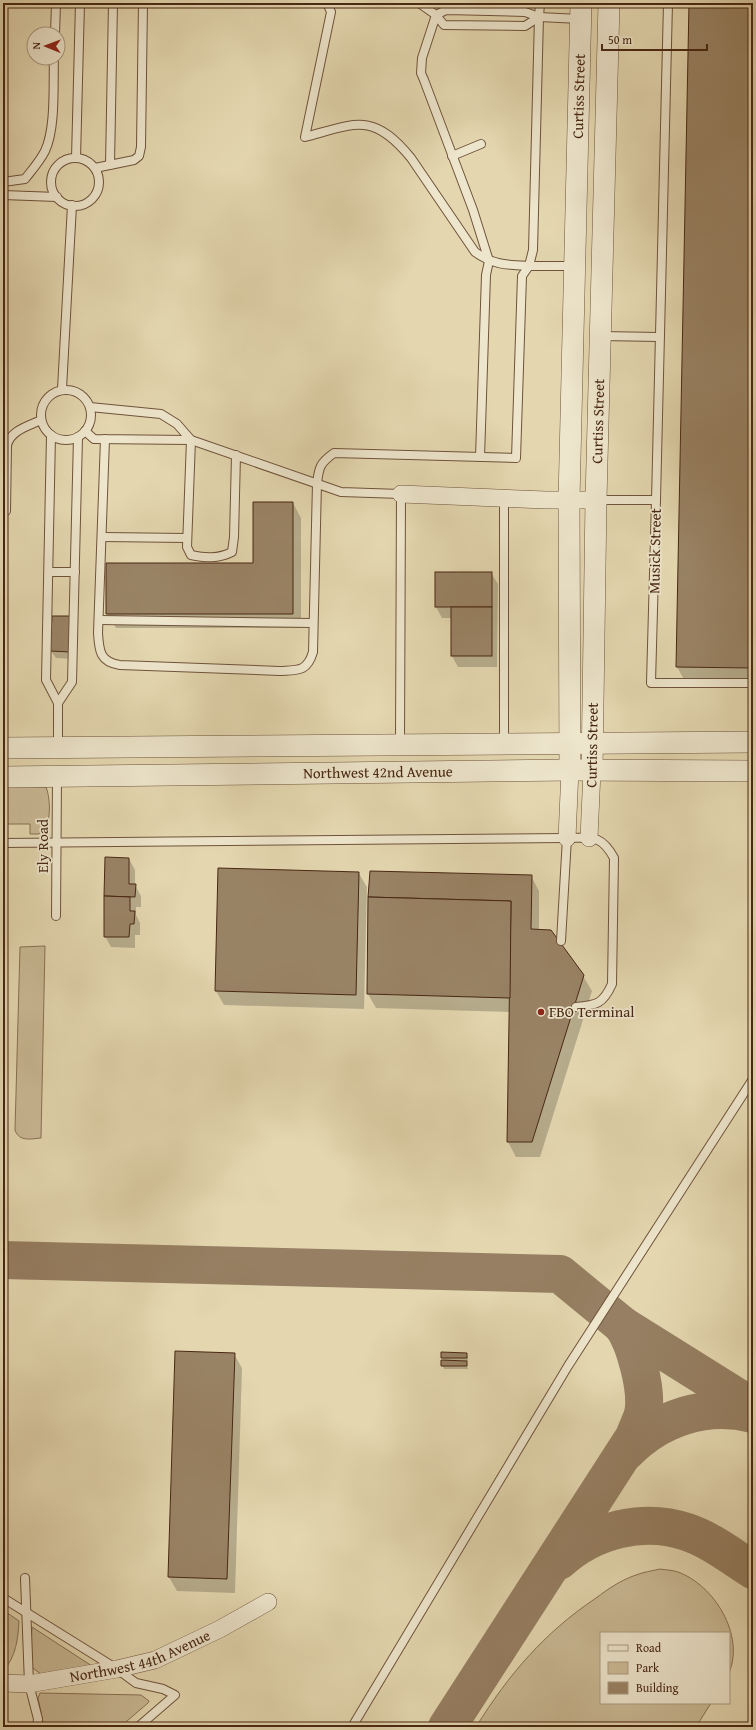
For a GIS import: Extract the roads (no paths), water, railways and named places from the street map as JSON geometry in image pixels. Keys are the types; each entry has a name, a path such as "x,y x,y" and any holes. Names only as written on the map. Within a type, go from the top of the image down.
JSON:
{"street":[{"name":"Curtiss Street","path":"589,838 592,772 596,500 609,3"},
{"name":"Curtiss Street","path":"566,838 570,770 569,500 580,11"},
{"name":"Musick Street","path":"401,494 504,499 596,500"},
{"name":"Northwest 42nd Avenue","path":"3,748 400,746 592,742 753,742"},
{"path":"57,776 58,747"},
{"name":"Northwest 42nd Avenue","path":"3,776 570,770 592,772 753,771"},
{"name":"Northwest 44th Avenue","path":"3,1683 29,1684 117,1669 155,1660 220,1629 268,1602"}],"lane":[{"path":"55,26 56,3"},
{"path":"76,158 80,3"},
{"path":"110,165 113,3"},
{"path":"95,168 134,160 139,156 141,147 143,3"},
{"path":"327,3 331,12 305,137 352,124 368,124 377,128 402,147 427,180 475,252 489,261 505,265 574,266"},
{"path":"418,3 436,15 444,25 525,26 539,17 580,11"},
{"path":"105,439 99,649 104,658 111,664 120,665 280,671 300,670 310,663 313,652 317,483 321,465 334,453 516,458 522,276 529,266 533,250 540,3"},
{"path":"656,500 668,3"},
{"path":"480,456 486,275 489,261 473,210 421,73 422,58 436,15 446,10 525,12 539,17"},
{"path":"3,182 25,179 35,167 45,150 50,133 54,66"},
{"path":"452,156 481,144"},
{"path":"3,195 56,197 66,204 80,206 87,203 96,194 100,183 99,175 95,168 83,159 68,159 56,168 51,182 56,197"},
{"path":"62,390 72,206"},
{"path":"600,336 659,337"},
{"path":"58,703 72,682 75,572 82,434 89,424 92,416 90,407 82,395 69,389 54,392 43,404 41,412 43,426 51,435 65,440 82,434 94,439 191,440 341,492 401,494 400,746"},
{"path":"90,407 161,414 176,424 191,440 187,538 187,547 191,555 203,558 224,556 232,552 234,537 236,455"},
{"path":"3,511 6,511 8,439 20,430 41,420"},
{"path":"51,435 46,680 58,703 58,747"},
{"path":"504,499 504,743"},
{"name":"Musick Street","path":"596,500 656,500 651,683 753,683"},
{"path":"102,537 187,538"},
{"path":"49,572 75,572"},
{"path":"99,620 313,623"},
{"name":"Ely Road","path":"56,916 57,776"},
{"path":"561,941 566,838"},
{"path":"3,843 596,838 607,845 614,858 612,984 606,997 595,1006 576,1007"},
{"path":"352,1727 568,1366 753,1079"},
{"path":"25,1578 29,1684 38,1719 37,1727"},
{"path":"3,1598 117,1669 136,1683 163,1689 175,1695 138,1727"}],"place":[{"name":"FBO Terminal","path":"541,1012"}]}
